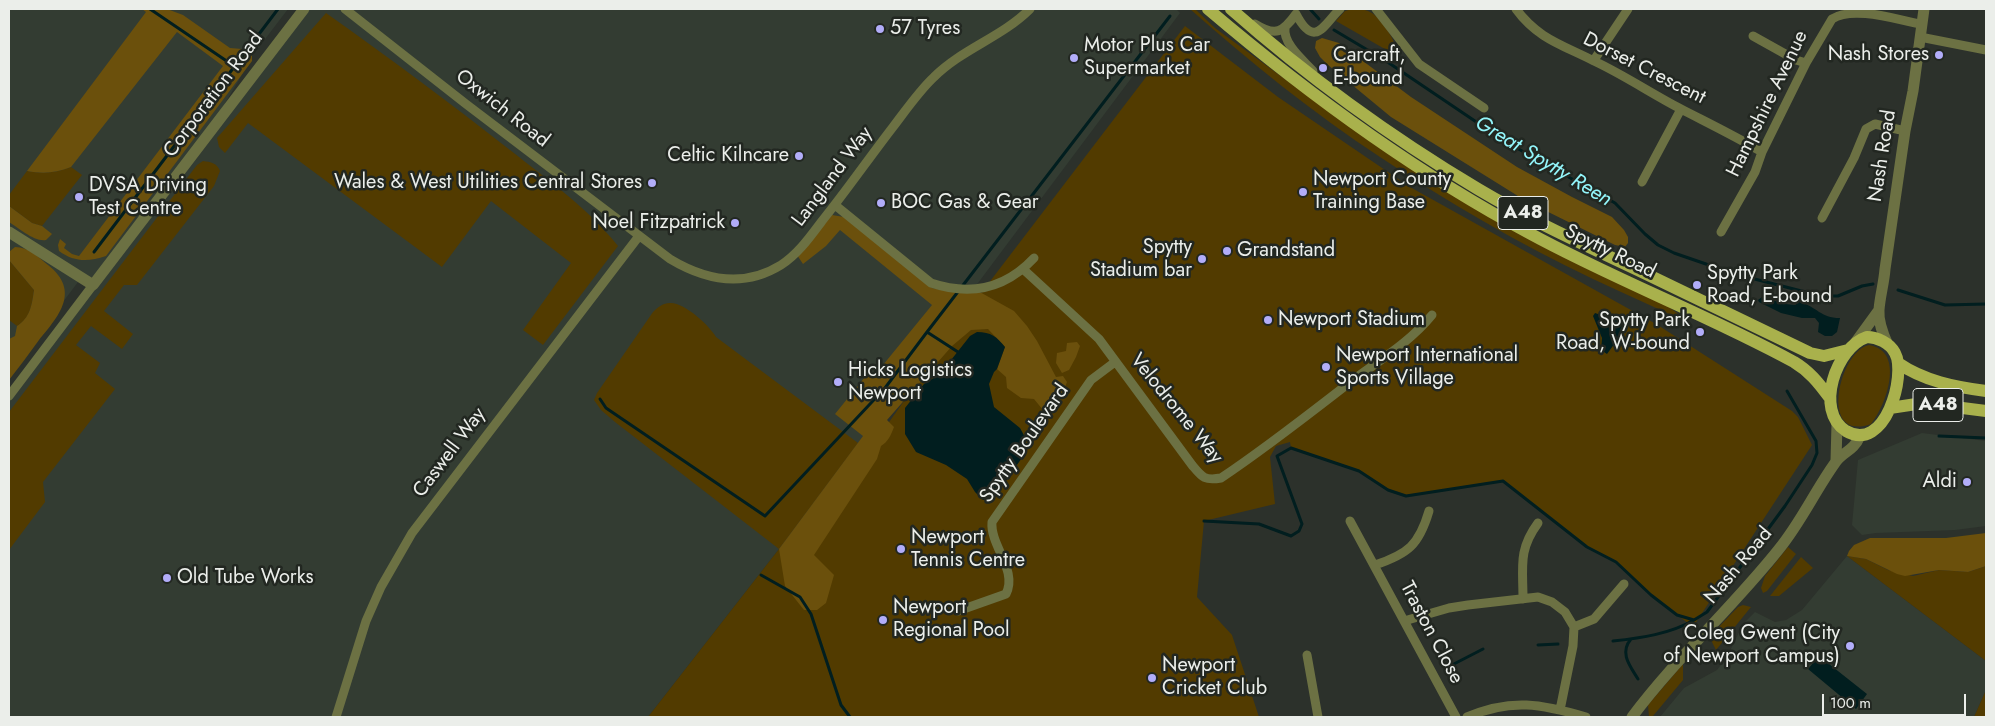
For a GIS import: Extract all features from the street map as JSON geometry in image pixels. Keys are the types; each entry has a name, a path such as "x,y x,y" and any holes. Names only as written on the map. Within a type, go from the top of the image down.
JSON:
{"main road":[{"name":"Spytty Road","path":"1208,9 1315,96 1389,149 1528,233 1584,262 1794,362 1811,374 1829,397"},
{"name":"Spytty Road","path":"1233,9 1267,40 1328,88 1420,152 1479,189 1550,228 1810,352 1824,356 1851,347"},
{"name":"A48","path":"1851,347 1866,337 1875,337 1888,345 1895,353 1898,362 1897,378 1887,417 1872,432 1860,436"},
{"path":"1829,397 1834,378 1851,347"},
{"name":"A48","path":"1898,362 1913,373 1932,381 1986,391"},
{"name":"A48","path":"1829,397 1831,415 1837,424"},
{"name":"A48","path":"1890,408 1923,403 1986,411"},
{"path":"1837,424 1847,432 1860,436"}],"street":[{"name":"Corporation Road","path":"9,396 304,9"},
{"name":"Oxwich Road","path":"345,9 638,236"},
{"name":"Langland Way","path":"638,236 670,259 702,275 717,279 749,278 767,272 796,254 934,76 966,53 1004,31 1030,9"},
{"path":"1233,9 1266,30 1276,32 1285,28 1296,11 1310,31 1322,30 1340,9"},
{"path":"1376,9 1419,64 1484,108"},
{"name":"Dorset Crescent","path":"1516,9 1534,29 1552,42 1594,60 1762,152"},
{"path":"1594,60 1628,9"},
{"name":"Nash Road","path":"1888,345 1883,333 1879,310 1924,9"},
{"name":"Hampshire Avenue","path":"1721,232 1751,179 1762,152 1806,63 1837,12 1856,13 1922,24"},
{"path":"1285,28 1286,37 1291,46 1328,88"},
{"path":"1753,36 1796,60 1806,63"},
{"path":"1920,37 1986,50"},
{"path":"1642,182 1682,109"},
{"path":"1822,218 1854,158 1866,129 1875,124 1905,131"},
{"path":"835,205 930,283 946,288 966,290 989,287 1004,282 1024,269 1034,258"},
{"path":"9,232 93,285"},
{"name":"Caswell Way","path":"336,717 366,621 381,587 412,532 638,236"},
{"name":"Velodrome Way","path":"1024,269 1099,339 1192,465 1203,478 1212,480 1226,475 1381,359 1421,328 1432,315"},
{"name":"Nash Road","path":"1851,347 1879,310"},
{"name":"Spytty Boulevard","path":"958,611 1006,594 1010,580 991,532 992,522 1091,380 1115,362"},
{"name":"Nash Road","path":"1836,461 1837,424"},
{"name":"Nash Road","path":"1637,714 1683,657 1742,594 1781,547 1836,461 1856,446 1860,436"},
{"name":"Traston Close","path":"1375,565 1410,549 1423,530 1429,511"},
{"name":"Traston Close","path":"1350,520 1456,717"},
{"path":"1523,599 1524,550 1526,541 1538,524"},
{"path":"1574,627 1594,618 1624,584"},
{"path":"1404,621 1449,608 1538,597 1552,602 1565,612 1574,627 1574,646 1560,710"},
{"path":"1307,655 1318,717"},
{"path":"1467,717 1510,704 1540,706 1586,717"}],"shaded area":[{"path":"9,9 150,9 243,73 205,137 308,9 1176,9 1180,13 779,549 648,717 9,717 9,396 93,285 81,278 9,374"},
{"path":"142,9 167,9 183,15 230,48 242,49 252,56 252,61 106,256 87,260 76,259 59,251 60,239 66,244 64,248 72,254 79,256 223,66 177,32 71,167 49,172 27,171 146,12"},
{"path":"155,9 288,9 243,68"},
{"path":"1190,9 1195,9 1215,28 1378,147 1667,306 1683,317 1682,320 1538,252 1432,190 1380,157 1306,105"},
{"path":"1352,9 1368,11 1378,18 1392,37 1397,56 1336,21 1345,11"},
{"path":"326,13 441,97 553,183 580,206 618,246 543,345 523,330 571,263 491,201 442,267 248,123 225,153 219,147 217,138"},
{"name":"Newport International Sports Village","path":"1185,26 1278,97 1410,187 1656,324 1792,411 1798,417 1812,445 1693,627 1651,595 1616,562 1587,547 1504,481 1406,496 1388,490 1359,471 1291,448 1290,442 1276,446 1270,457 1275,504 1204,521 1197,597 1232,635 1259,717 648,717 779,549 794,556 975,301"},
{"path":"1322,38 1339,43 1411,97 1517,167 1612,217 1624,230 1628,237 1628,243 1625,247 1615,245 1526,201 1391,117 1320,57 1315,48 1316,41"},
{"path":"203,161 213,163 220,171 214,186 137,285 124,285 104,311 133,334 122,349 91,326 76,345 100,363 95,373 115,389 43,482 45,502 9,550 9,412 197,165"},
{"path":"71,167 82,175 42,226 32,223 9,206 9,195 27,171 60,171"},
{"path":"9,206 32,223 42,226 52,234 46,240 41,240 27,234 9,222"},
{"path":"832,215 844,217 932,288 947,291 978,291 1014,311 1037,341 1056,377 1063,376 1067,382 1059,403 1053,411 1043,410 1034,399 1021,398 1007,388 1006,377 997,369 1005,347 988,329 971,330 952,346 887,420 894,427 890,435 881,446 877,459 814,555 834,575 826,603 817,610 804,610 785,586 779,549 863,436 835,414 869,372 874,376 932,305 840,230 826,246 803,264 797,255"},
{"path":"15,247 29,251 48,265 58,275 63,284 65,294 59,313 9,380 9,339 15,336 17,326 28,315 34,290 9,260 9,252"},
{"path":"9,260 34,290 28,315 17,326 9,320"},
{"path":"676,304 689,310 716,337 858,443 779,549 615,422 601,410 594,400 653,312 663,305"},
{"path":"1077,342 1080,346 1076,357 1069,370 1062,373 1056,363 1057,353 1066,351 1067,343"},
{"path":"1869,345 1880,349 1887,357 1890,368 1890,380 1882,405 1871,424 1854,426 1844,421 1839,409 1839,394 1842,378 1849,363 1858,351"},
{"path":"1922,433 1986,441 1986,526 1955,530 1862,535 1852,525 1858,460"},
{"path":"1986,533 1986,566 1968,572 1939,570 1905,576 1866,559 1847,556 1854,545 1870,538 1946,538"},
{"path":"1788,547 1796,554 1767,591 1763,593 1761,588 1765,576"},
{"name":"Coleg Gwent (City of Newport Campus)","path":"1847,556 1986,661 1986,690 1974,717 1660,717 1684,688 1717,670 1727,657 1743,624 1755,612 1775,622 1786,620 1802,610"},
{"path":"1847,556 1866,559 1888,570 1913,576 1939,570 1968,572 1986,566 1986,661"},
{"path":"1801,557 1813,568 1779,596 1770,596"},
{"path":"1743,605 1751,607 1716,650 1711,640 1713,633 1738,607"},
{"path":"1683,664 1683,680 1653,716 1649,717 1648,705"},
{"path":"1986,690 1986,717 1974,717"}],"water":[{"path":"1762,297 1785,304 1795,305 1799,302 1833,318 1840,318 1837,332 1832,336 1825,336 1818,332 1819,323 1815,318 1802,318 1781,313 1759,302 1758,300"},
{"path":"1595,313 1619,321 1624,326 1623,332 1607,354 1601,350 1602,338 1593,316"},
{"path":"977,332 993,336 1005,347 989,384 994,407 1020,428 1026,439 1026,452 996,495 983,500 975,492 967,479 946,465 916,452 905,434 905,408 924,384 940,374 970,336"},
{"path":"1819,656 1867,694 1856,709 1808,669"}],"waterway":[{"path":"150,9 234,66"},
{"path":"94,252 278,9"},
{"name":"Great Spytty Reen","path":"1310,9 1319,19"},
{"path":"927,332 1170,16"},
{"name":"Great Spytty Reen","path":"1334,30 1386,61 1506,142 1615,203 1645,234 1658,245 1674,253 1735,274 1821,296 1838,296 1862,286 1873,284"},
{"path":"1710,266 1718,280"},
{"name":"Great Spytty Reen","path":"1898,290 1945,305 1986,304"},
{"path":"600,399 606,408 765,516 885,388 927,332 958,352"},
{"path":"1204,521 1259,524 1291,536 1299,531 1302,524 1277,456 1291,448 1359,471 1388,490 1406,496 1503,481 1587,547 1616,562 1651,595 1677,615 1694,620 1707,612 1785,506 1812,465 1817,453 1816,441 1787,391"},
{"path":"1939,436 1986,438"},
{"path":"761,575 800,597 811,614 841,705 850,717"},
{"path":"1613,641 1645,637 1665,632 1694,620"},
{"path":"1631,639 1626,649 1626,654 1629,664 1638,679"},
{"path":"1538,645 1558,644"},
{"path":"1450,666 1483,649"}],"place":[{"name":"57 Tyres","path":"880,29"},
{"name":"Nash Stores","path":"1939,55"},
{"name":"Motor Plus Car Supermarket","path":"1074,58"},
{"name":"Carcraft, E-bound","path":"1323,68"},
{"name":"Celtic Kilncare","path":"799,156"},
{"name":"Wales & West Utilities Central Stores","path":"652,183"},
{"name":"Newport County Training Base","path":"1303,192"},
{"name":"DVSA Driving Test Centre","path":"79,197"},
{"name":"BOC Gas & Gear","path":"881,203"},
{"name":"Noel Fitzpatrick","path":"735,223"},
{"name":"Grandstand","path":"1227,251"},
{"name":"Spytty Stadium bar","path":"1202,259"},
{"name":"Spytty Park Road, E-bound","path":"1697,285"},
{"name":"Newport Stadium","path":"1268,320"},
{"name":"Spytty Park Road, W-bound","path":"1700,332"},
{"name":"Newport International Sports Village","path":"1326,367"},
{"name":"Hicks Logistics Newport","path":"838,382"},
{"name":"Aldi","path":"1967,482"},
{"name":"Newport Tennis Centre","path":"901,549"},
{"name":"Old Tube Works","path":"167,578"},
{"name":"Newport Regional Pool","path":"883,620"},
{"name":"Coleg Gwent (City of Newport Campus)","path":"1850,646"},
{"name":"Newport Cricket Club","path":"1152,678"}]}
